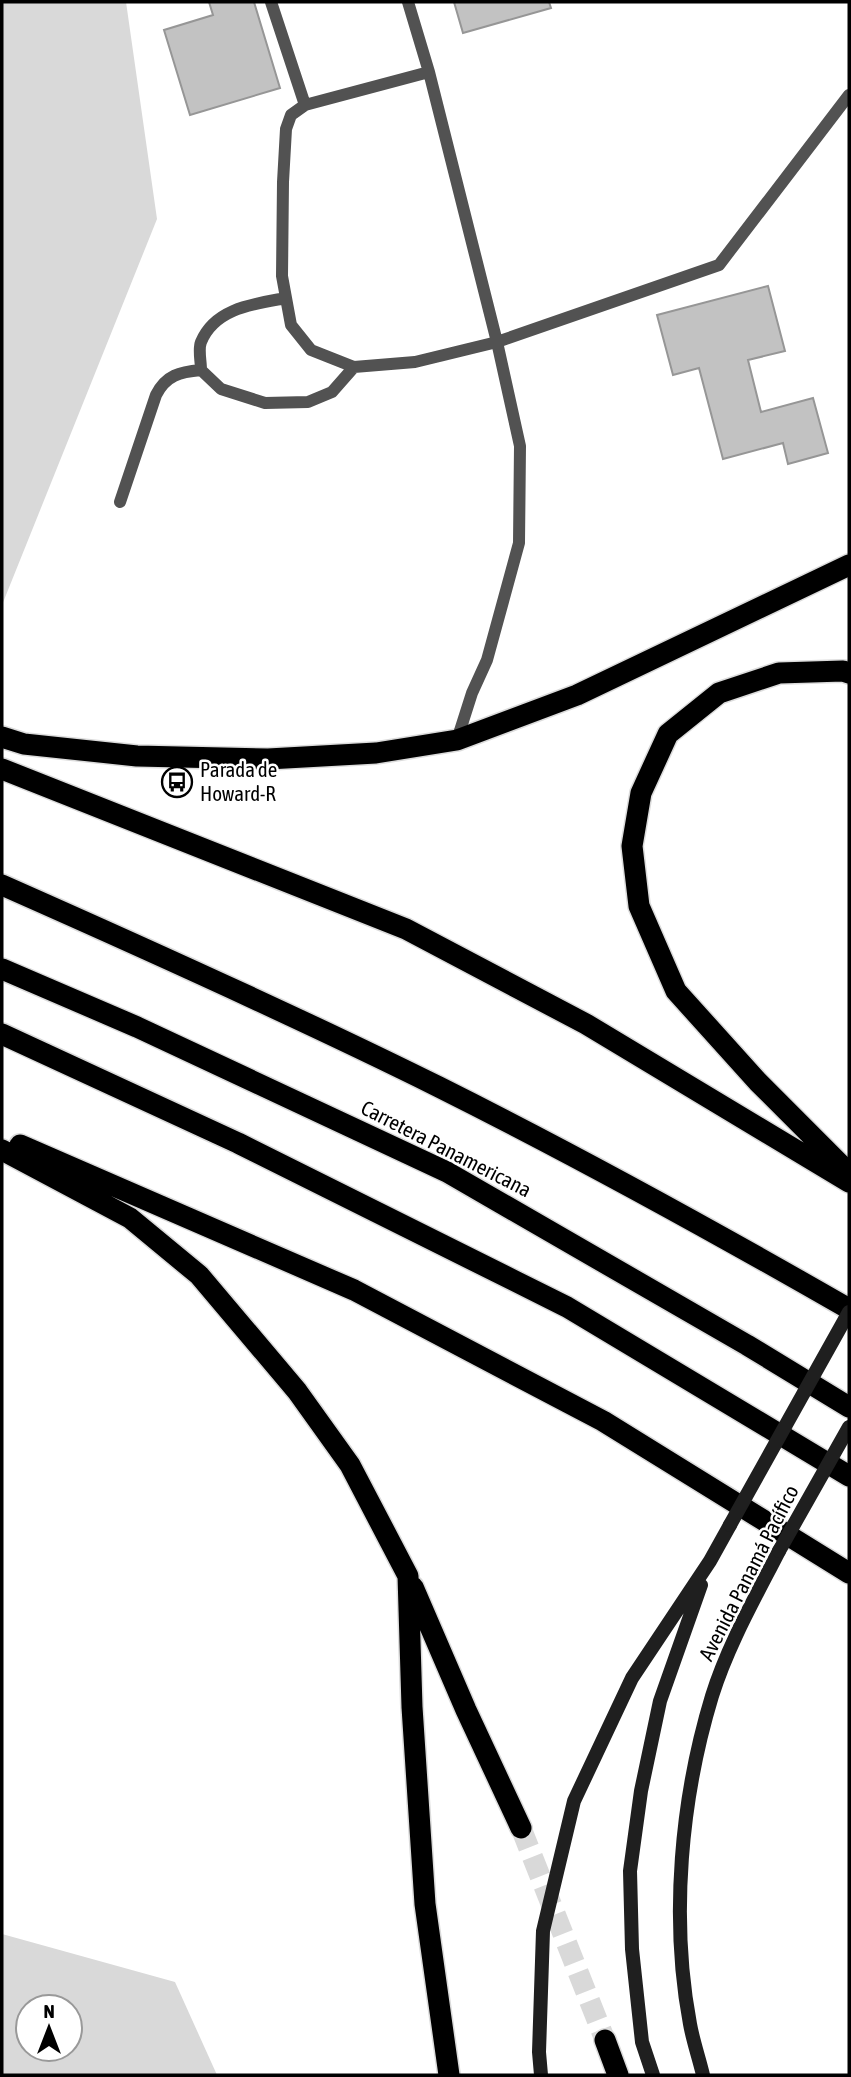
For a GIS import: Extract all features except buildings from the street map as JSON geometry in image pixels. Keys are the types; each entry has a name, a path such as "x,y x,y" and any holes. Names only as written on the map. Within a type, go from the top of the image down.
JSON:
{"highway":[{"path":"2,737 24,744 137,756 268,759 376,753 457,740 577,695 849,565"},
{"path":"849,673 779,673 719,693 668,734 640,793 632,846 639,906 676,991 758,1082 849,1173"},
{"path":"2,769 406,929 586,1024 849,1182"},
{"path":"2,886 186,967 440,1087 711,1229 849,1311"},
{"name":"Carretera Panamericana","path":"2,969 137,1027 447,1172 849,1407"},
{"path":"2,1034 237,1143 567,1307 849,1476"},
{"path":"2,1137 354,1290 603,1421 849,1573"},
{"path":"2,1150 130,1218 199,1275 297,1391 350,1465 408,1576 521,1828"},
{"path":"408,1576 412,1707 425,1904 449,2075"},
{"path":"605,2040 618,2075"}],"main road":[{"name":"Avenida Panamá Pacífico","path":"541,2075 539,2052 543,1931 573,1801 632,1678 710,1561 849,1311"},
{"name":"Avenida Panamá Pacífico","path":"703,2075 690,2024 683,1963 681,1891 693,1768 713,1694 735,1637 779,1550 849,1427"},
{"name":"Avenida Panamá Pacífico","path":"653,2075 642,2042 632,1949 630,1871 640,1791 660,1701 710,1561"}],"lane":[{"path":"271,2 304,105"},
{"path":"408,2 429,72 497,342 520,446 519,543 487,660 472,693 457,740"},
{"path":"429,72 304,105 291,115 286,129 282,263 291,325 311,350 354,367 415,362 497,342 719,265 849,95"},
{"path":"286,298 242,306 214,323 200,344 201,370 221,389 265,403 308,402 332,392 354,367"},
{"path":"120,502 162,383 173,375 201,370"}],"shaded area":[{"path":"2,2 126,2 157,219 2,605"},
{"path":"2,1934 175,1982 217,2075 2,2075"}],"tunnel":[{"path":"521,1828 605,2040"}],"place":[{"name":"Parada de Howard-R","path":"177,782"}]}
